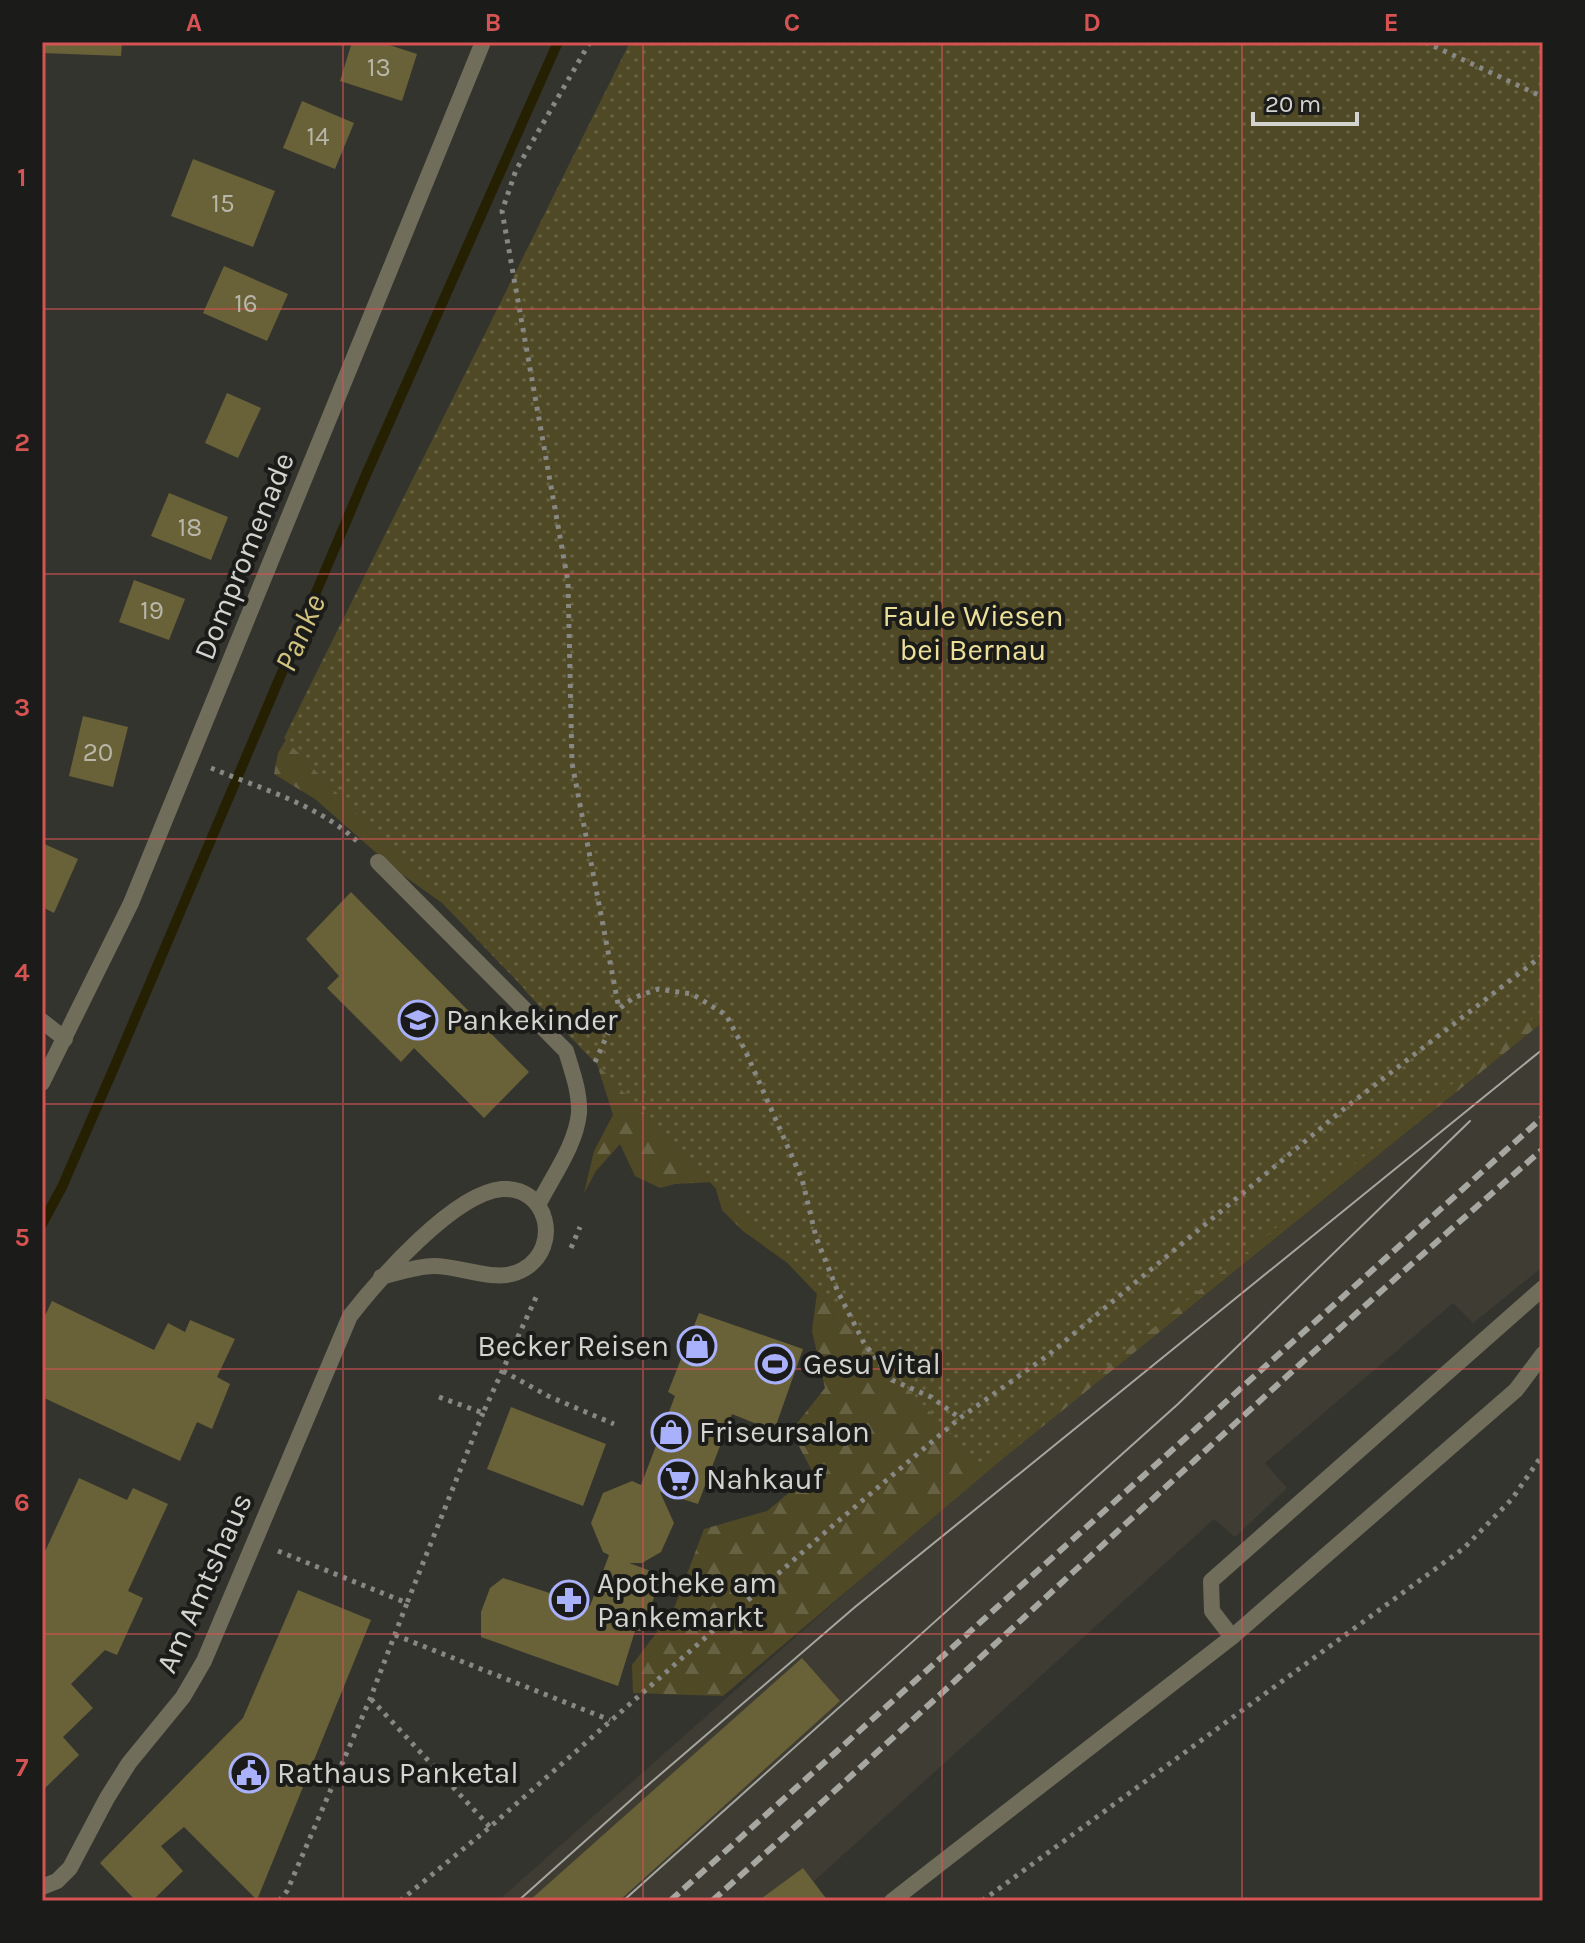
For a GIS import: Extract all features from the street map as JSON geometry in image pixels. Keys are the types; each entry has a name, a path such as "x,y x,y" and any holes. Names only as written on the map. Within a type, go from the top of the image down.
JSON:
{"street":[{"name":"Dompromenade","path":"42,1083 131,903 483,42"},
{"path":"378,862 566,1051 577,1090 579,1114 571,1141 538,1205 544,1211 548,1234 539,1255 525,1269 505,1276 433,1266 381,1277"},
{"path":"42,1021 65,1039"},
{"name":"Am Amtshaus","path":"42,1887 57,1881 70,1868 129,1763 183,1697 204,1661 350,1316 381,1277 433,1228 482,1193 505,1188 527,1194 538,1205"},
{"path":"1232,1637 1212,1611 1211,1581 1542,1293"},
{"path":"892,1901 1232,1637 1516,1390 1543,1354"}],"path":[{"path":"590,42 516,170 502,211 568,582 572,763 619,1009"},
{"path":"1425,42 1543,97"},
{"path":"221,772 302,805 347,831 378,862"},
{"path":"400,1901 490,1827 960,1418 1047,1356 1345,1108 1543,955"},
{"path":"577,1090 602,1053 619,1009 633,998 658,989 692,994 726,1015 797,1166 822,1250 838,1292 864,1343 892,1380 931,1397 960,1418"},
{"path":"570,1251 580,1227"},
{"path":"279,1901 287,1891 370,1699 483,1413 536,1295 548,1285"},
{"path":"503,1371 548,1396 614,1424"},
{"path":"439,1397 483,1413"},
{"path":"982,1901 1464,1548 1512,1499 1543,1454"},
{"path":"255,1542 407,1603"},
{"path":"395,1635 610,1720"},
{"path":"370,1699 490,1827"}],"shaded area":[{"path":"1543,1022 1543,1243 1540,1269 1473,1323 1453,1303 1265,1463 1287,1488 1235,1537 1214,1519 792,1901 498,1901 1014,1443 1192,1306"}],"green space":[{"name":"Faule Wiesen bei Bernau","path":"630,42 1543,42 1543,1010 983,1467 284,738"},
{"path":"295,724 1543,925 1543,1022 1000,1461 723,1696 633,1693 632,1665 673,1611 704,1529 767,1511 813,1473 791,1431 825,1388 812,1331 818,1285 743,1231 722,1210 714,1182 660,1188 635,1176 620,1144 596,1171 584,1193 594,1151 613,1115 597,1064 528,994 476,927 397,871 315,799 274,774 278,753"}],"building":[{"path":"42,42 122,42 121,56 42,53"},
{"path":"352,42 380,42 417,54 402,101 340,81"},
{"path":"302,101 354,123 335,169 283,148"},
{"path":"193,159 275,191 253,247 171,216"},
{"path":"224,266 288,294 267,341 203,313"},
{"path":"227,393 261,408 238,458 205,443"},
{"path":"169,493 228,517 211,560 151,536"},
{"path":"134,580 185,599 169,640 119,622"},
{"path":"83,716 128,727 113,787 69,776"},
{"path":"42,843 78,859 54,913 42,907"},
{"name":"Pankekinder","path":"351,892 529,1072 484,1118 414,1048 401,1062 327,988 339,976 306,939"},
{"path":"52,1301 154,1350 168,1323 185,1332 190,1320 235,1339 217,1377 230,1384 212,1429 197,1422 180,1461 42,1397 42,1322"},
{"path":"699,1313 803,1349 774,1431 732,1414 698,1504 660,1492 674,1523 661,1552 642,1563 629,1563 662,1575 642,1631 635,1631 618,1686 481,1637 481,1612 490,1588 503,1578 590,1606 609,1555 603,1552 591,1523 603,1493 632,1481 641,1485 675,1396 668,1392"},
{"path":"511,1407 606,1444 583,1506 487,1469"},
{"path":"79,1478 127,1500 133,1488 168,1504 128,1591 143,1598 117,1655 105,1650 71,1684 93,1708 63,1737 79,1755 42,1791 42,1558"},
{"name":"Rathaus Panketal","path":"298,1590 371,1620 257,1900 184,1827 161,1846 183,1871 152,1901 136,1901 100,1863 243,1718"},
{"path":"802,1658 840,1701 619,1901 529,1901"},
{"path":"803,1868 828,1901 758,1901"}],"waterway":[{"name":"Panke","path":"42,1224 62,1187 365,477 558,42"}],"tram line":[{"path":"518,1901 855,1607 1543,1049"},
{"path":"623,1901 1178,1404 1470,1121"}],"railway":[{"path":"670,1901 1543,1117"},
{"path":"712,1901 1229,1429 1543,1149"}],"place":[{"name":"Pankekinder","path":"418,1020"},
{"name":"Becker Reisen","path":"697,1346"},
{"name":"Gesu Vital","path":"775,1364"},
{"name":"Friseursalon","path":"671,1432"},
{"name":"Nahkauf","path":"678,1479"},
{"name":"Apotheke am Pankemarkt","path":"569,1600"},
{"name":"Rathaus Panketal","path":"249,1773"}]}
